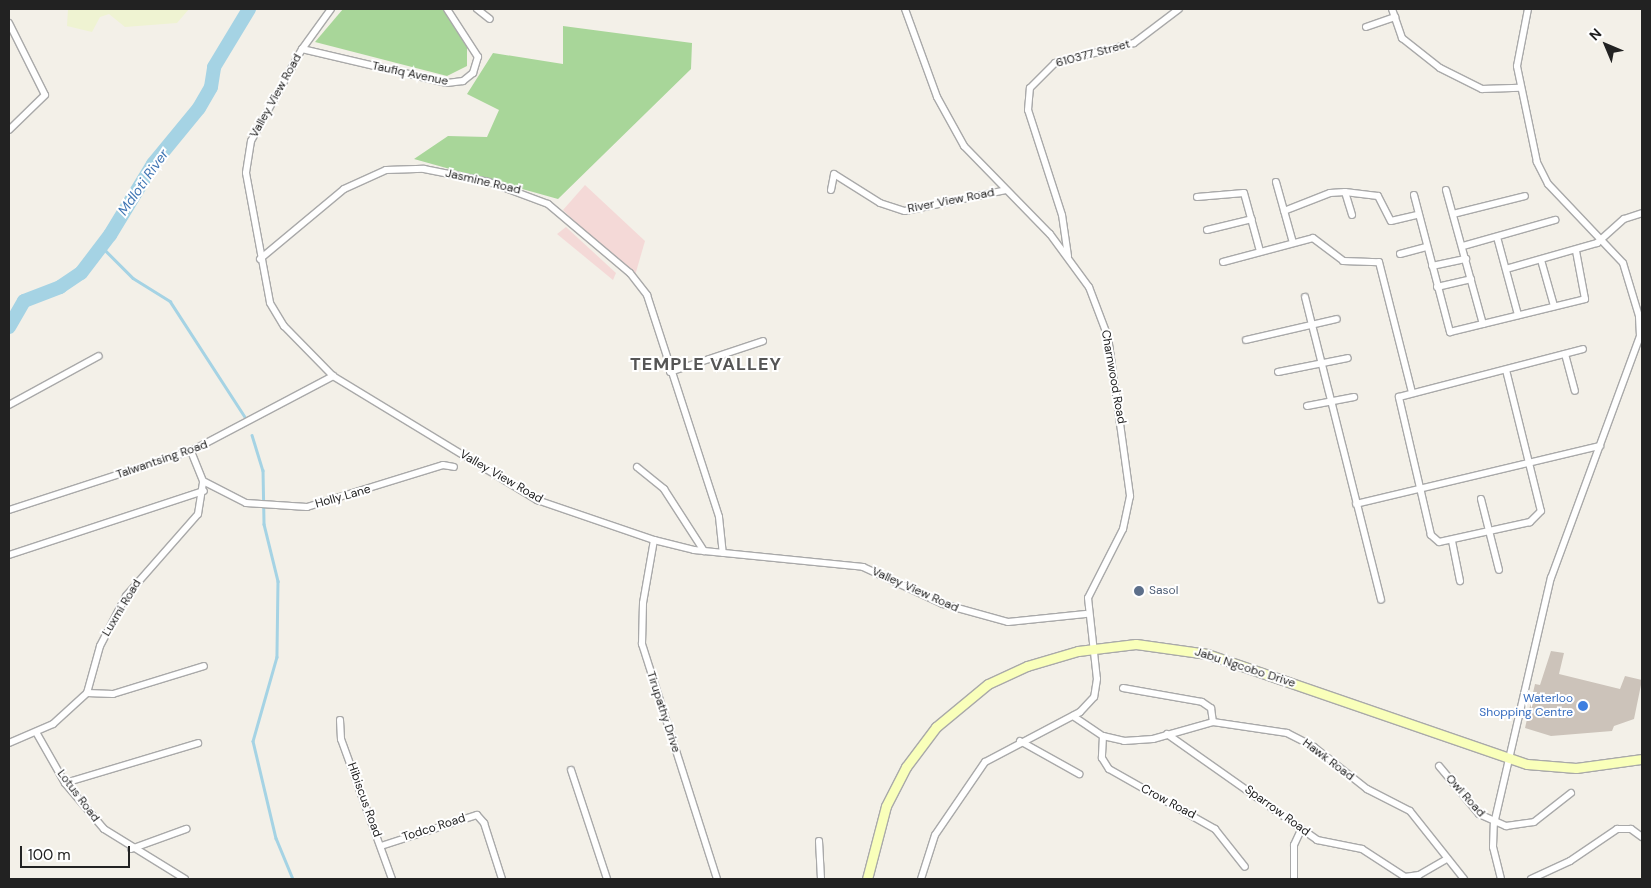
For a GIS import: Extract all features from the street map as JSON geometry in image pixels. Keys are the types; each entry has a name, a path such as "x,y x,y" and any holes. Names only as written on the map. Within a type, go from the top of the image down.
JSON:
{"main road":[{"name":"Jabu Ngcobo Drive","path":"867,879 878,828 897,783 950,712 1010,673 1093,649 1136,644 1207,654 1507,760 1576,768 1642,759"}],"street":[{"name":"Valley View Road","path":"330,9 302,49 248,152 246,173 260,259 275,315 333,376 538,500 654,540 704,552 864,567 943,604 1008,622 1086,614"},
{"name":"Taufiq Avenue","path":"302,49 455,83 469,77 478,62 472,43 447,9"},
{"path":"452,9 453,17"},
{"path":"477,9 490,19"},
{"name":"Charnwood Road","path":"905,9 918,52 950,121 964,146 1068,256 1089,287 1108,337 1130,496 1123,529 1094,582 1086,614 1093,649 1096,692 1072,716 1020,741 978,770 935,835 920,879"},
{"name":"610377 Street","path":"1068,256 1062,215 1028,110 1030,88 1055,62 1134,42 1179,9"},
{"path":"1392,9 1407,44 1440,68 1482,89 1520,88"},
{"path":"1501,879 1493,847 1494,824 1507,760 1554,569 1637,348 1640,325 1640,305 1623,264 1544,176 1520,88 1517,55 1526,9"},
{"path":"1366,26 1395,17"},
{"path":"9,23 43,84 45,95 39,105 9,130"},
{"name":"Jasmine Road","path":"260,259 344,189 377,172 414,168 510,187 548,204 637,280 650,303 670,372 716,507 723,554"},
{"name":"River View Road","path":"831,190 834,174 880,203 905,211 1006,190"},
{"path":"1276,182 1293,243"},
{"path":"1446,190 1483,324"},
{"path":"1197,197 1242,192 1252,219 1260,251"},
{"path":"1284,211 1330,192 1346,192 1378,196 1391,220 1418,215"},
{"path":"1346,192 1352,215"},
{"path":"1414,195 1448,330 1483,324 1588,296 1576,251"},
{"path":"1453,214 1525,196"},
{"path":"1506,269 1576,251 1603,240 1624,219 1642,213"},
{"path":"1207,230 1252,219"},
{"path":"1463,246 1555,220"},
{"path":"1497,237 1518,315"},
{"path":"1223,262 1313,238 1343,261 1374,260 1382,264 1412,392"},
{"path":"1400,254 1427,247"},
{"path":"1432,266 1466,260"},
{"path":"1541,260 1554,306"},
{"path":"1437,287 1471,279"},
{"path":"1305,297 1356,504 1382,600"},
{"path":"1246,340 1337,319"},
{"path":"670,372 763,341"},
{"path":"1506,370 1542,506 1538,516 1530,522 1452,541 1433,538 1398,401 1412,392 1506,370 1583,349"},
{"path":"1565,354 1575,391"},
{"path":"9,405 99,356"},
{"path":"1278,372 1348,358"},
{"name":"Talwantsing Road","path":"9,510 191,451 333,376"},
{"path":"1307,406 1354,397"},
{"path":"1356,504 1531,464 1600,446"},
{"name":"Luxmi Road","path":"9,742 36,732 69,713 87,693 108,628 140,577 188,530 198,514 204,490 203,481 191,451"},
{"name":"Holly Lane","path":"203,481 237,500 269,506 313,506 443,465 454,467"},
{"path":"637,467 664,489 704,552"},
{"path":"9,555 204,490"},
{"path":"1481,499 1499,570"},
{"name":"Tirupathy Drive","path":"654,540 643,603 642,644 717,879"},
{"path":"1452,541 1460,580"},
{"path":"87,693 113,694 204,666"},
{"path":"1123,688 1202,702 1211,708 1213,722"},
{"name":"Hawk Road","path":"1072,716 1103,736 1140,741 1213,722 1270,728 1304,741 1367,790 1410,811 1464,879"},
{"name":"Hibiscus Road","path":"340,720 341,739 392,879"},
{"name":"Lotus Road","path":"36,732 65,782 104,829 131,849 184,879"},
{"name":"Sparrow Road","path":"1167,734 1301,830 1326,843 1362,849 1405,877 1419,875 1447,859"},
{"name":"Crow Road","path":"1103,736 1102,758 1109,769 1215,829 1245,867"},
{"path":"1020,741 1079,774"},
{"path":"65,782 198,743"},
{"name":"Owl Road","path":"1439,766 1480,814 1494,824 1528,825 1571,793"},
{"path":"571,770 607,879"},
{"name":"Todco Road","path":"381,846 477,816 484,823 502,879"},
{"path":"131,849 186,829"},
{"path":"1534,879 1617,829 1631,829 1642,837"},
{"path":"1294,879 1294,844 1301,830"},
{"path":"819,841 821,879"}],"shaded area":[{"path":"585,185 645,241 634,279 563,210"},
{"path":"566,227 616,273 613,280 557,234"}],"green space":[{"path":"68,9 189,9 177,23 125,27 109,14 100,17 92,32 67,26"},
{"path":"343,9 443,9 467,37 467,66 447,76 315,42"},
{"path":"563,26 692,43 691,69 558,199 414,159 448,136 487,137 499,110 467,94 493,53 563,64"}],"building":[{"name":"Waterloo Shopping Centre","path":"1551,651 1564,653 1559,674 1620,689 1625,676 1642,680 1634,719 1614,726 1612,731 1551,736 1525,728 1535,684 1540,685"}],"waterway":[{"name":"Mdloti River","path":"9,327 24,301 60,287 81,273 110,235 153,164 199,108 211,87 214,67 249,9"},
{"path":"101,246 133,278 170,301 247,420"},
{"path":"252,435 263,470 264,524 278,581 277,657 253,741 276,838 293,879"}],"place":[{"name":"Sasol","path":"1139,591"},
{"name":"Waterloo Shopping Centre","path":"1583,706"}],"district":[{"name":"TEMPLE VALLEY","path":"706,364"}]}
